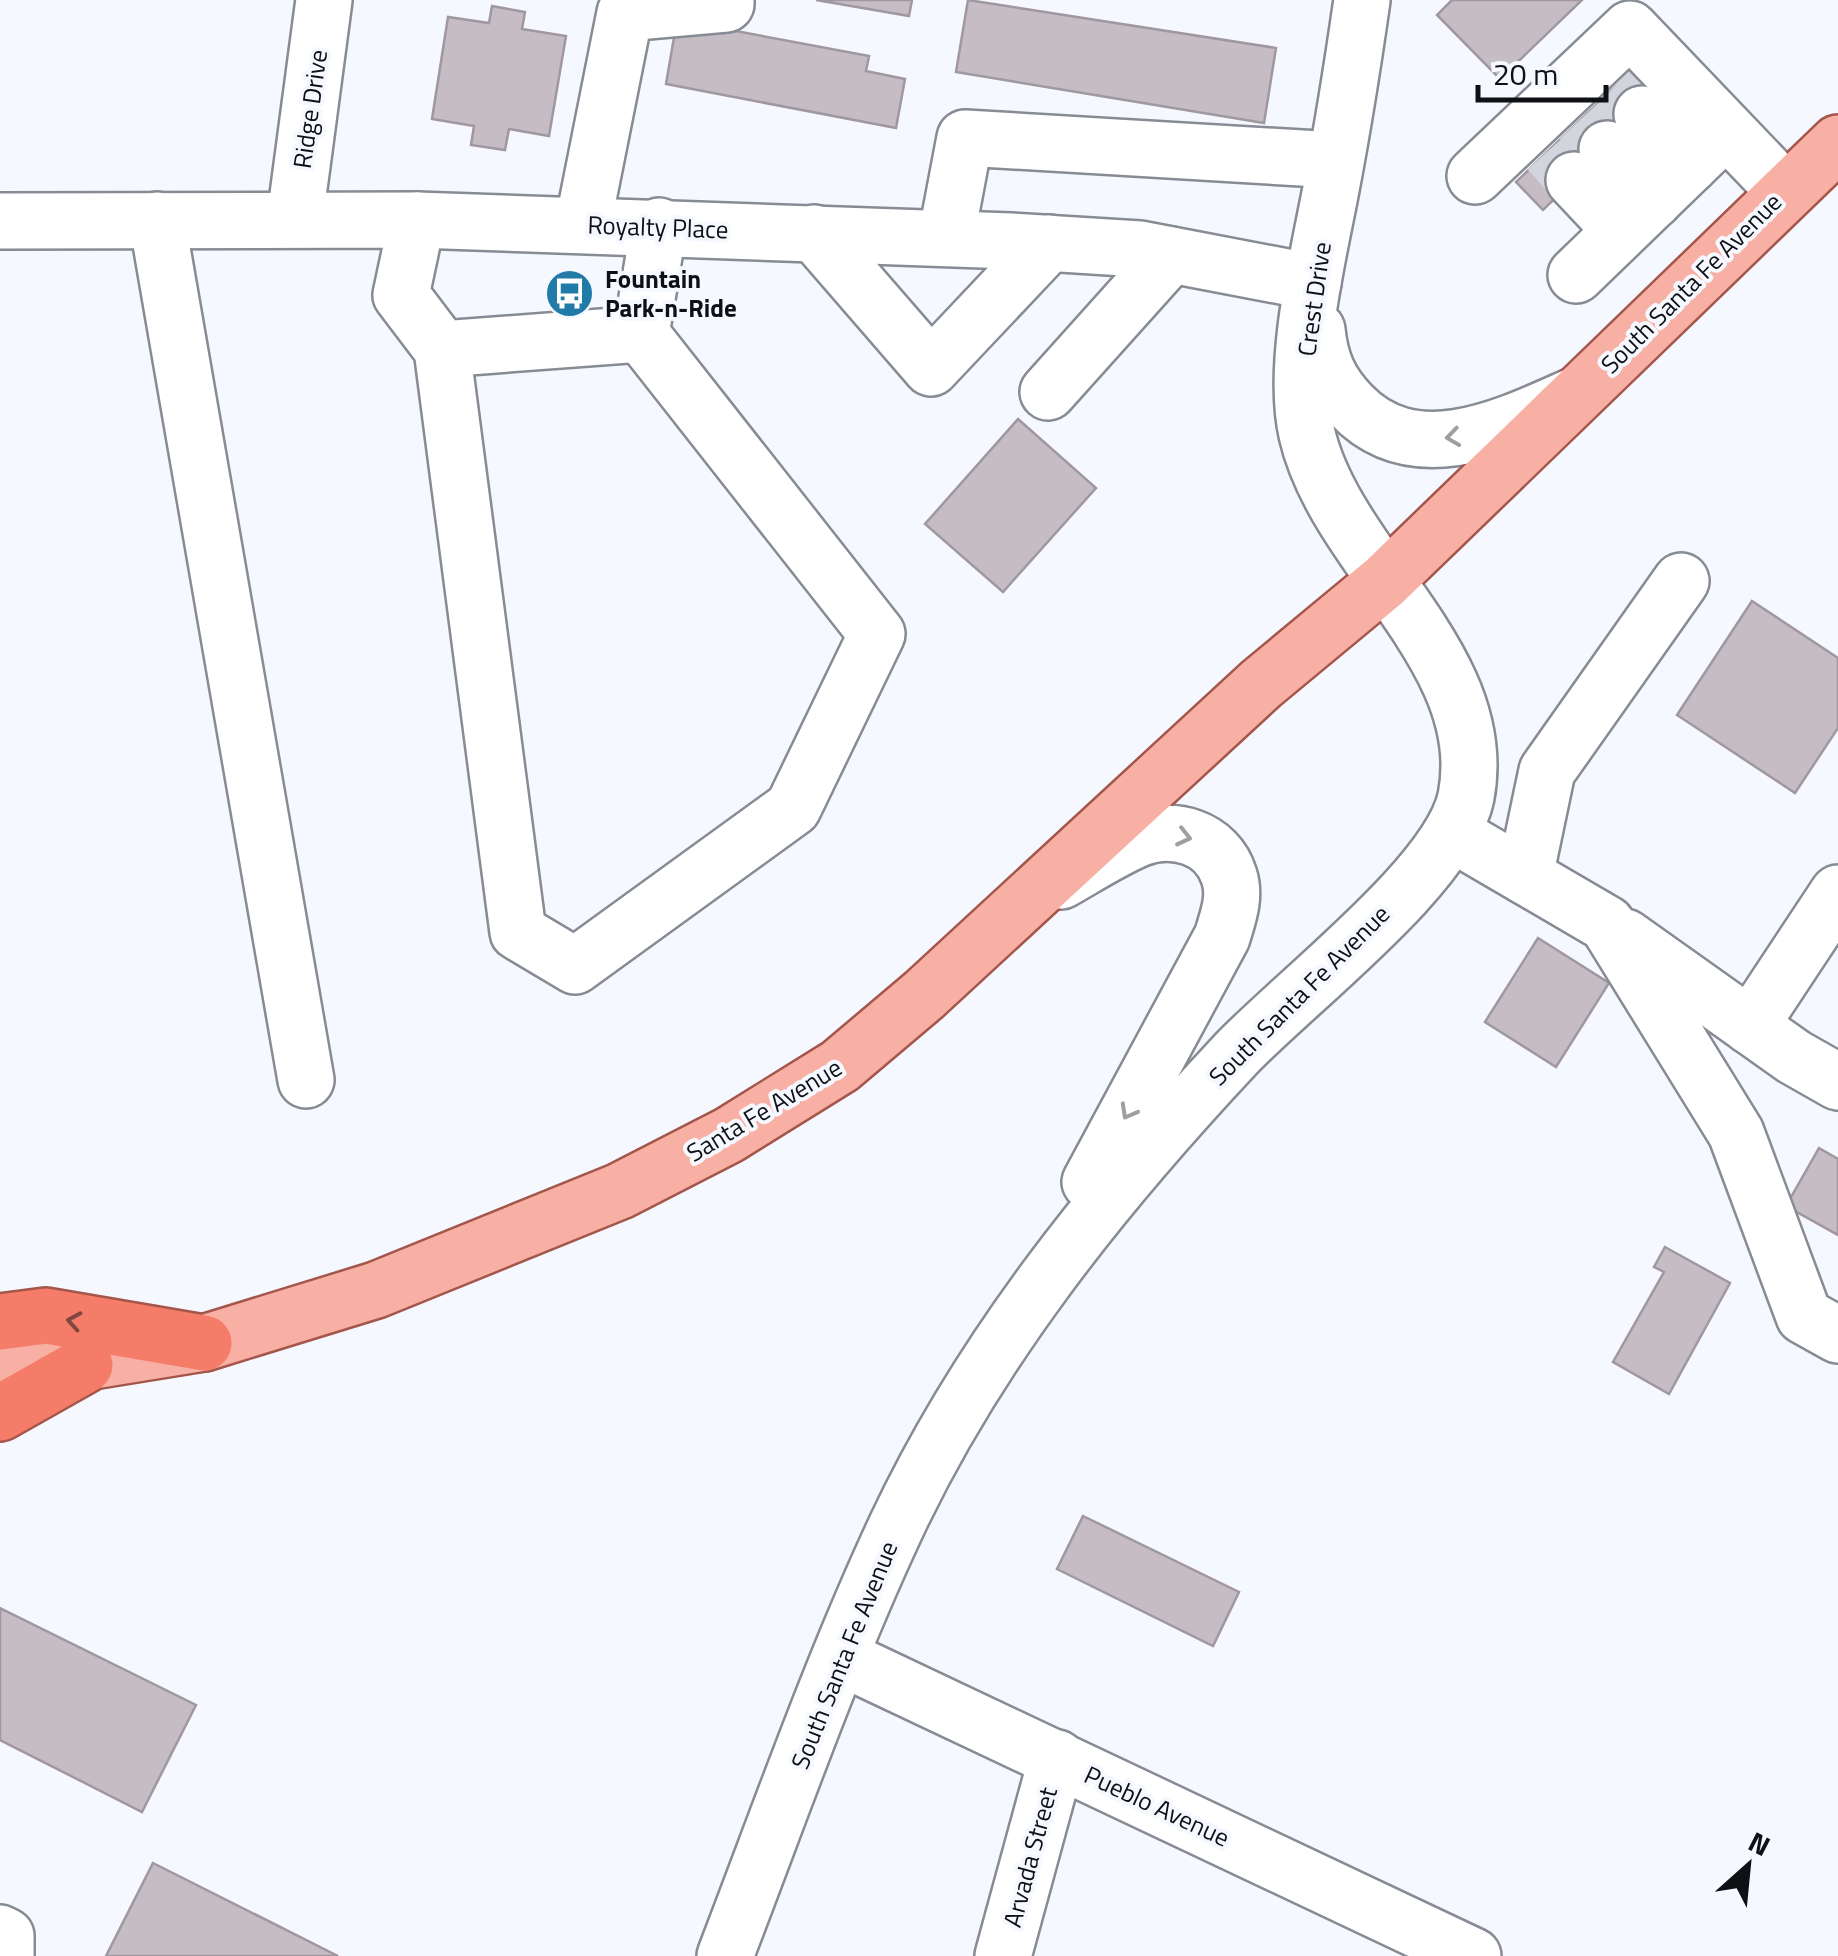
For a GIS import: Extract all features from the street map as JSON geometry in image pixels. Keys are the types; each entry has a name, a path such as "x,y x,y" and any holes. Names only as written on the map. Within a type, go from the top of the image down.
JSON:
{"highway":[{"path":"0,1322 46,1316 204,1343"},
{"path":"0,1413 85,1366"}],"main road":[{"name":"South Santa Fe Avenue","path":"1384,582 1784,190 1838,143"},
{"name":"Santa Fe Avenue","path":"0,1376 85,1366 204,1343 376,1290 620,1191 730,1134 840,1066 1032,896 1261,684 1384,582"}],"street":[{"name":"Ridge Drive","path":"295,218 324,0"},
{"path":"583,224 624,13 726,4 726,0"},
{"name":"Crest Drive","path":"1362,0 1313,282 1304,376 1308,438 1384,582"},
{"path":"1476,176 1582,121 1630,29 1673,181"},
{"path":"1582,121 1673,181 1784,190"},
{"path":"1582,121 1673,181"},
{"path":"946,238 965,138 1336,160"},
{"path":"1576,275 1673,181"},
{"path":"157,220 306,1080"},
{"name":"Royalty Place","path":"0,221 417,220 946,238 1171,255 1313,282"},
{"path":"417,220 401,295 442,350 518,932 576,966 793,808 878,634 641,334 659,226"},
{"path":"814,233 931,368 1049,243"},
{"path":"1048,392 1171,255"},
{"path":"1313,282 1320,360 1339,393 1364,419 1392,434 1424,441 1462,438 1512,423 1578,394"},
{"path":"442,350 641,334"},
{"path":"1525,876 1547,771 1681,581"},
{"name":"South Santa Fe Avenue","path":"725,1956 840,1657 905,1510 946,1433 1020,1316 1149,1147 1249,1040 1424,872 1454,834 1466,799 1470,759 1461,708 1432,646 1384,582"},
{"path":"1020,1316 1199,984 1232,904 1230,876 1218,856 1198,839 1174,832 1140,838 1032,896"},
{"path":"1454,834 1606,924 1750,1026 1838,1082"},
{"path":"1750,1026 1838,893"},
{"path":"1606,924 1736,1134 1804,1316 1838,1335"},
{"name":"Pueblo Avenue","path":"840,1657 1473,1956"},
{"name":"Arvada Street","path":"1003,1956 1056,1758"},
{"path":"0,1933 6,1936 6,1956"}],"building":[{"path":"816,0 912,0 909,16"},
{"path":"968,0 1276,48 1264,123 956,72"},
{"path":"1452,0 1582,0 1500,79 1437,15"},
{"path":"492,6 525,12 522,29 566,36 549,136 509,129 505,150 471,145 474,126 432,119 448,17 489,23"},
{"path":"677,20 869,56 866,71 905,79 896,128 666,84"},
{"path":"1646,57 1673,85 1543,210 1516,182"},
{"path":"1018,419 1096,488 1003,592 925,524"},
{"path":"1752,601 1838,658 1838,728 1795,793 1677,715"},
{"path":"1538,938 1609,983 1556,1067 1485,1022"},
{"path":"1819,1148 1838,1159 1838,1235 1786,1206"},
{"path":"1665,1247 1730,1283 1669,1394 1613,1362 1664,1272 1654,1267"},
{"path":"1083,1516 1239,1592 1213,1646 1057,1569"},
{"path":"0,1608 196,1705 142,1812 0,1740"},
{"path":"153,1863 338,1956 106,1956"}],"tunnel":[{"path":"1613,88 1642,114"},
{"path":"1580,120 1607,149"},
{"path":"1548,151 1574,180"}],"place":[{"name":"Fountain Park-n-Ride","path":"570,293"}]}
